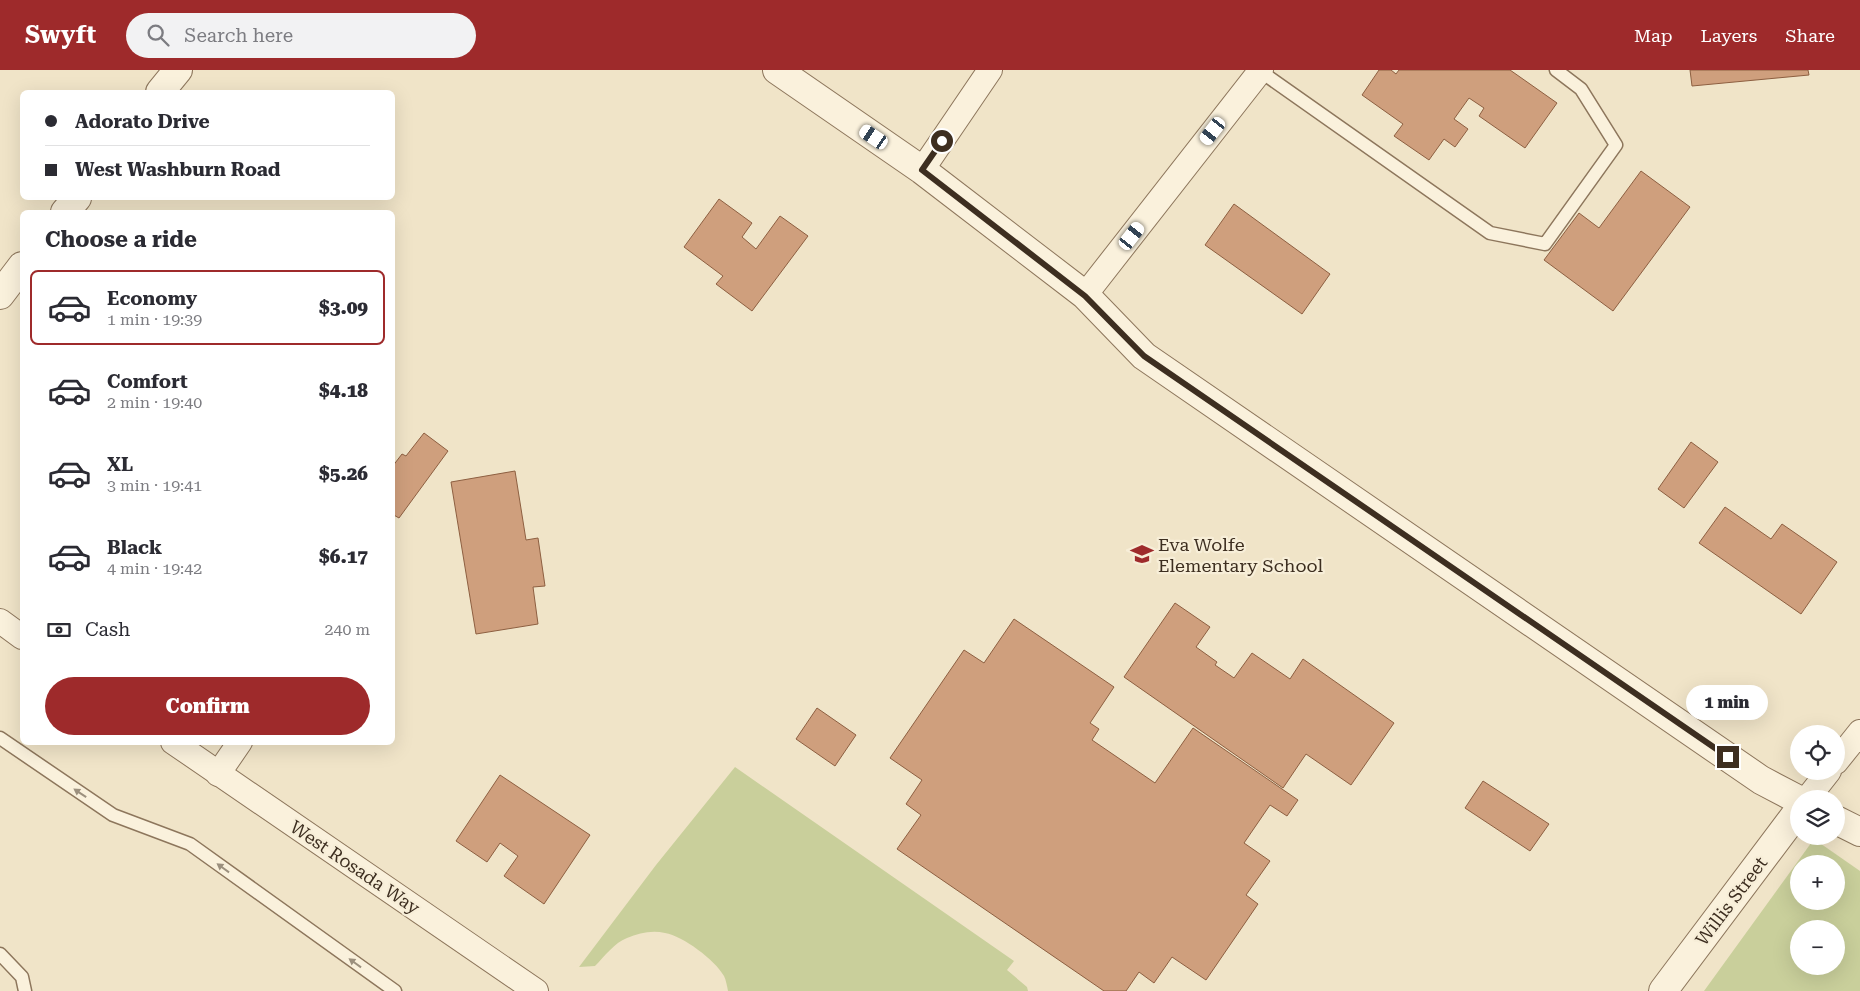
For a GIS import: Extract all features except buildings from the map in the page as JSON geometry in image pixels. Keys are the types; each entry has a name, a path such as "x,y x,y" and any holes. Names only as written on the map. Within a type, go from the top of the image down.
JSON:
{"street":[{"path":"162,90 178,70"},
{"path":"777,70 922,170 1085,296 1144,356 1761,780 1790,795"},
{"path":"922,170 990,70"},
{"path":"1085,296 1260,71"},
{"path":"67,210 75,200"},
{"path":"0,295 20,269"},
{"path":"0,621 20,636"},
{"path":"1845,751 1860,732"},
{"name":"West Rosada Way","path":"177,745 536,991"},
{"path":"218,774 238,745"},
{"path":"1814,790 1822,780"},
{"name":"Willis Street","path":"1663,991 1790,822"},
{"path":"1845,824 1860,832"}],"lane":[{"path":"1260,71 1490,233 1545,244 1616,145 1581,89 1556,70"},
{"path":"0,738 113,815 190,844 395,991"},
{"path":"0,954 22,977 25,991"}],"green space":[{"path":"735,767 1014,961 1007,970 1027,987 1028,991 728,991 724,976 706,956 681,939 665,933 655,932 641,933 622,940 595,966 579,967 656,865"},
{"path":"1810,845 1823,845 1837,855 1802,855"},
{"path":"1845,861 1860,871 1860,991 1704,991 1790,872 1790,910 1845,910"}],"place":[{"name":"Eva Wolfe Elementary School","path":"1142,554"}],"route":[{"path":"942,141 922,170 1085,296 1144,356 1728,757"}]}
